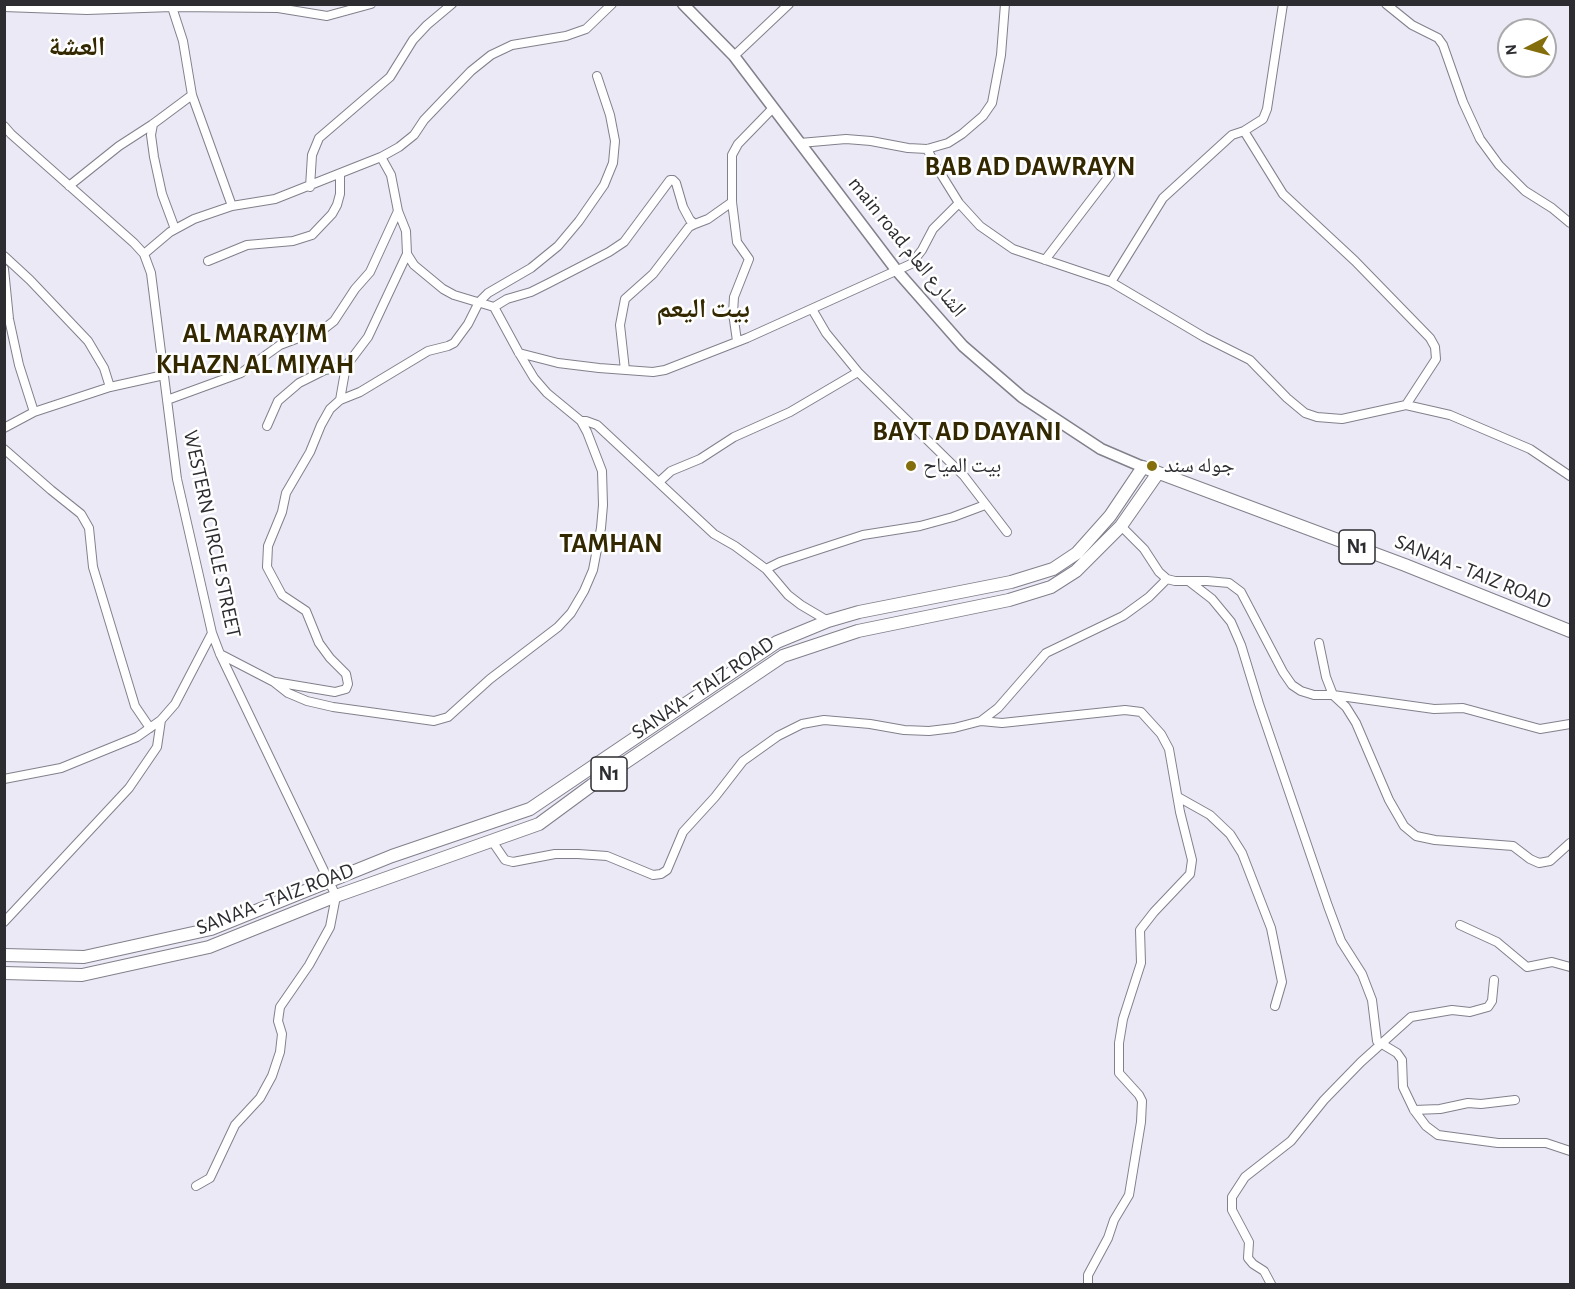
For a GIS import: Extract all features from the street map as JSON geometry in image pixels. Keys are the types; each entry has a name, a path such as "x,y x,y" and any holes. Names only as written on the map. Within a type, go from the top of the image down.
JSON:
{"highway":[{"name":"SANA'A - TAIZ ROAD","path":"4,955 84,957 211,929 392,856 530,809 777,642 828,621 860,612 1011,582 1053,569 1077,553 1104,524 1143,467 1405,565 1570,631"},
{"name":"SANA'A - TAIZ ROAD","path":"4,973 82,975 209,947 336,896 539,824 783,656 833,637 1009,600 1051,587 1076,571 1121,526 1158,473"},
{"path":"828,621 833,637"}],"main road":[{"name":"main road الشارع العام","path":"683,4 734,56 897,271 963,346 1022,397 1101,449 1143,467"}],"street":[{"path":"4,7 87,10 171,5 278,8 327,16 371,4"},
{"path":"310,187 312,155 320,138 390,77 413,40 452,4"},
{"path":"144,254 175,229 194,219 232,206 275,199 381,158 414,135 424,120 445,98 491,55 512,45 566,36 586,29 612,4"},
{"path":"734,56 789,4"},
{"path":"800,143 846,139 927,149 948,143 962,134 982,116 992,103 1001,55 1005,4"},
{"path":"1111,282 1163,198 1232,135 1244,131 1263,118 1267,109 1283,4"},
{"path":"1386,4 1412,25 1438,38 1443,45 1480,139 1498,165 1525,191 1552,208 1570,224"},
{"path":"171,5 183,41 192,95 232,206"},
{"path":"274,682 335,692 346,689 348,684 346,674 319,643 306,611 282,595 269,575 266,557 288,488 304,463 330,409 340,400 376,383 411,359 454,342 468,324 479,302 495,288 531,267 558,246 579,221 604,185 613,164 615,141 610,115 597,76"},
{"path":"69,186 119,146 192,95"},
{"path":"737,341 733,313 734,297 748,259 737,242 732,202 731,165 735,148 773,108"},
{"path":"153,124 151,135 154,157 162,194 175,229"},
{"name":"WESTERN CIRCLE STREET","path":"4,126 135,243 144,254 151,273 177,478 212,633 336,896"},
{"path":"1244,131 1283,194 1355,261 1430,338 1435,347 1436,359 1406,405"},
{"path":"927,149 959,203 980,226 1013,249 1111,282 1204,337 1250,360 1305,413 1317,417 1342,419 1406,405 1450,415 1530,449 1570,476"},
{"path":"220,654 274,682 288,693 307,701 333,707 434,721 448,717 490,679 558,627 571,613 593,570 603,505 602,471 593,444 581,421 547,393 534,378 494,307 463,299 443,289 414,264 408,254 406,231 398,211 390,175 381,158"},
{"path":"208,261 247,245 293,241 312,235 332,214 337,205 340,194 340,174"},
{"path":"1045,260 1110,175"},
{"path":"494,307 507,299 549,283 624,242 670,180 676,183 683,207 694,224"},
{"path":"625,370 620,325 625,299 652,274 689,227 708,219 732,202"},
{"path":"519,353 558,363 653,372 665,370 812,309 911,264 922,250 933,229 959,203"},
{"path":"167,400 241,373 280,345 325,328 334,321 355,289 370,272 398,211"},
{"path":"340,400 346,366 368,337 408,254"},
{"path":"4,256 88,341 104,368 110,387"},
{"path":"4,269 9,319 19,365 34,412"},
{"path":"812,309 826,333 858,372 959,470 1007,532"},
{"path":"267,426 278,402 299,383 325,370 346,366"},
{"path":"659,482 671,471 700,459 734,437 790,412 858,372"},
{"path":"4,428 34,412 110,387 164,375"},
{"path":"581,421 597,425 714,534 766,569 788,595 828,621"},
{"path":"4,448 81,514 88,528 93,567 135,706 150,728"},
{"path":"766,569 780,562 863,535 920,526 985,505"},
{"path":"1121,526 1144,549 1159,572 1167,579 1230,583 1241,592 1272,653 1292,685 1301,691 1314,695 1333,695 1434,709 1463,708 1540,729 1570,724"},
{"path":"981,721 998,708 1046,653 1123,616 1149,597 1167,579"},
{"path":"1190,582 1212,599 1230,622 1241,645 1258,704 1328,906 1341,941 1362,974 1372,1000 1377,1041 1397,1053 1402,1060 1403,1087 1414,1110 1426,1126 1438,1135 1498,1143 1546,1143 1570,1151"},
{"path":"4,779 61,768 137,736 150,728 175,704 212,633"},
{"path":"1319,643 1326,677 1333,695 1346,707 1356,723 1389,800 1404,826 1416,836 1435,840 1513,846 1539,863 1550,861 1570,843"},
{"path":"492,841 505,860 513,862 555,854 607,856 643,872 653,875 661,874 670,865 683,832 715,797 743,761 778,736 802,724 824,720 929,731 981,721 1002,723 1125,710 1141,712 1161,734 1169,749 1180,812 1192,860 1190,874 1140,930 1141,963 1123,1018 1119,1043 1119,1073 1142,1101 1141,1122 1129,1195 1114,1220 1108,1238 1088,1275 1088,1284"},
{"path":"4,922 129,788 157,747 160,720"},
{"path":"1178,797 1210,815 1230,834 1242,852 1271,928 1282,982 1275,1006"},
{"path":"196,1186 210,1178 235,1125 260,1098 272,1076 280,1052 282,1034 278,1021 280,1006 309,964 330,927 336,896"},
{"path":"1461,925 1497,942 1527,967 1552,962 1570,967"},
{"path":"1271,1284 1264,1271 1248,1258 1250,1242 1232,1210 1232,1197 1245,1177 1291,1141 1324,1100 1411,1017 1452,1010 1470,1012 1488,1007 1492,1001 1494,980"},
{"path":"1414,1110 1515,1100"}],"place":[{"name":"بيت المياح","path":"911,466"},
{"name":"جوله سند","path":"1152,466"}],"district":[{"name":"العشة","path":"77,47"},
{"name":"BAB AD DAWRAYN","path":"1030,167"},
{"name":"بيت اليعم","path":"703,309"},
{"name":"AL MARAYIM KHAZN AL MIYAH","path":"255,350"},
{"name":"BAYT AD DAYANI","path":"967,432"},
{"name":"TAMHAN","path":"611,544"}]}
